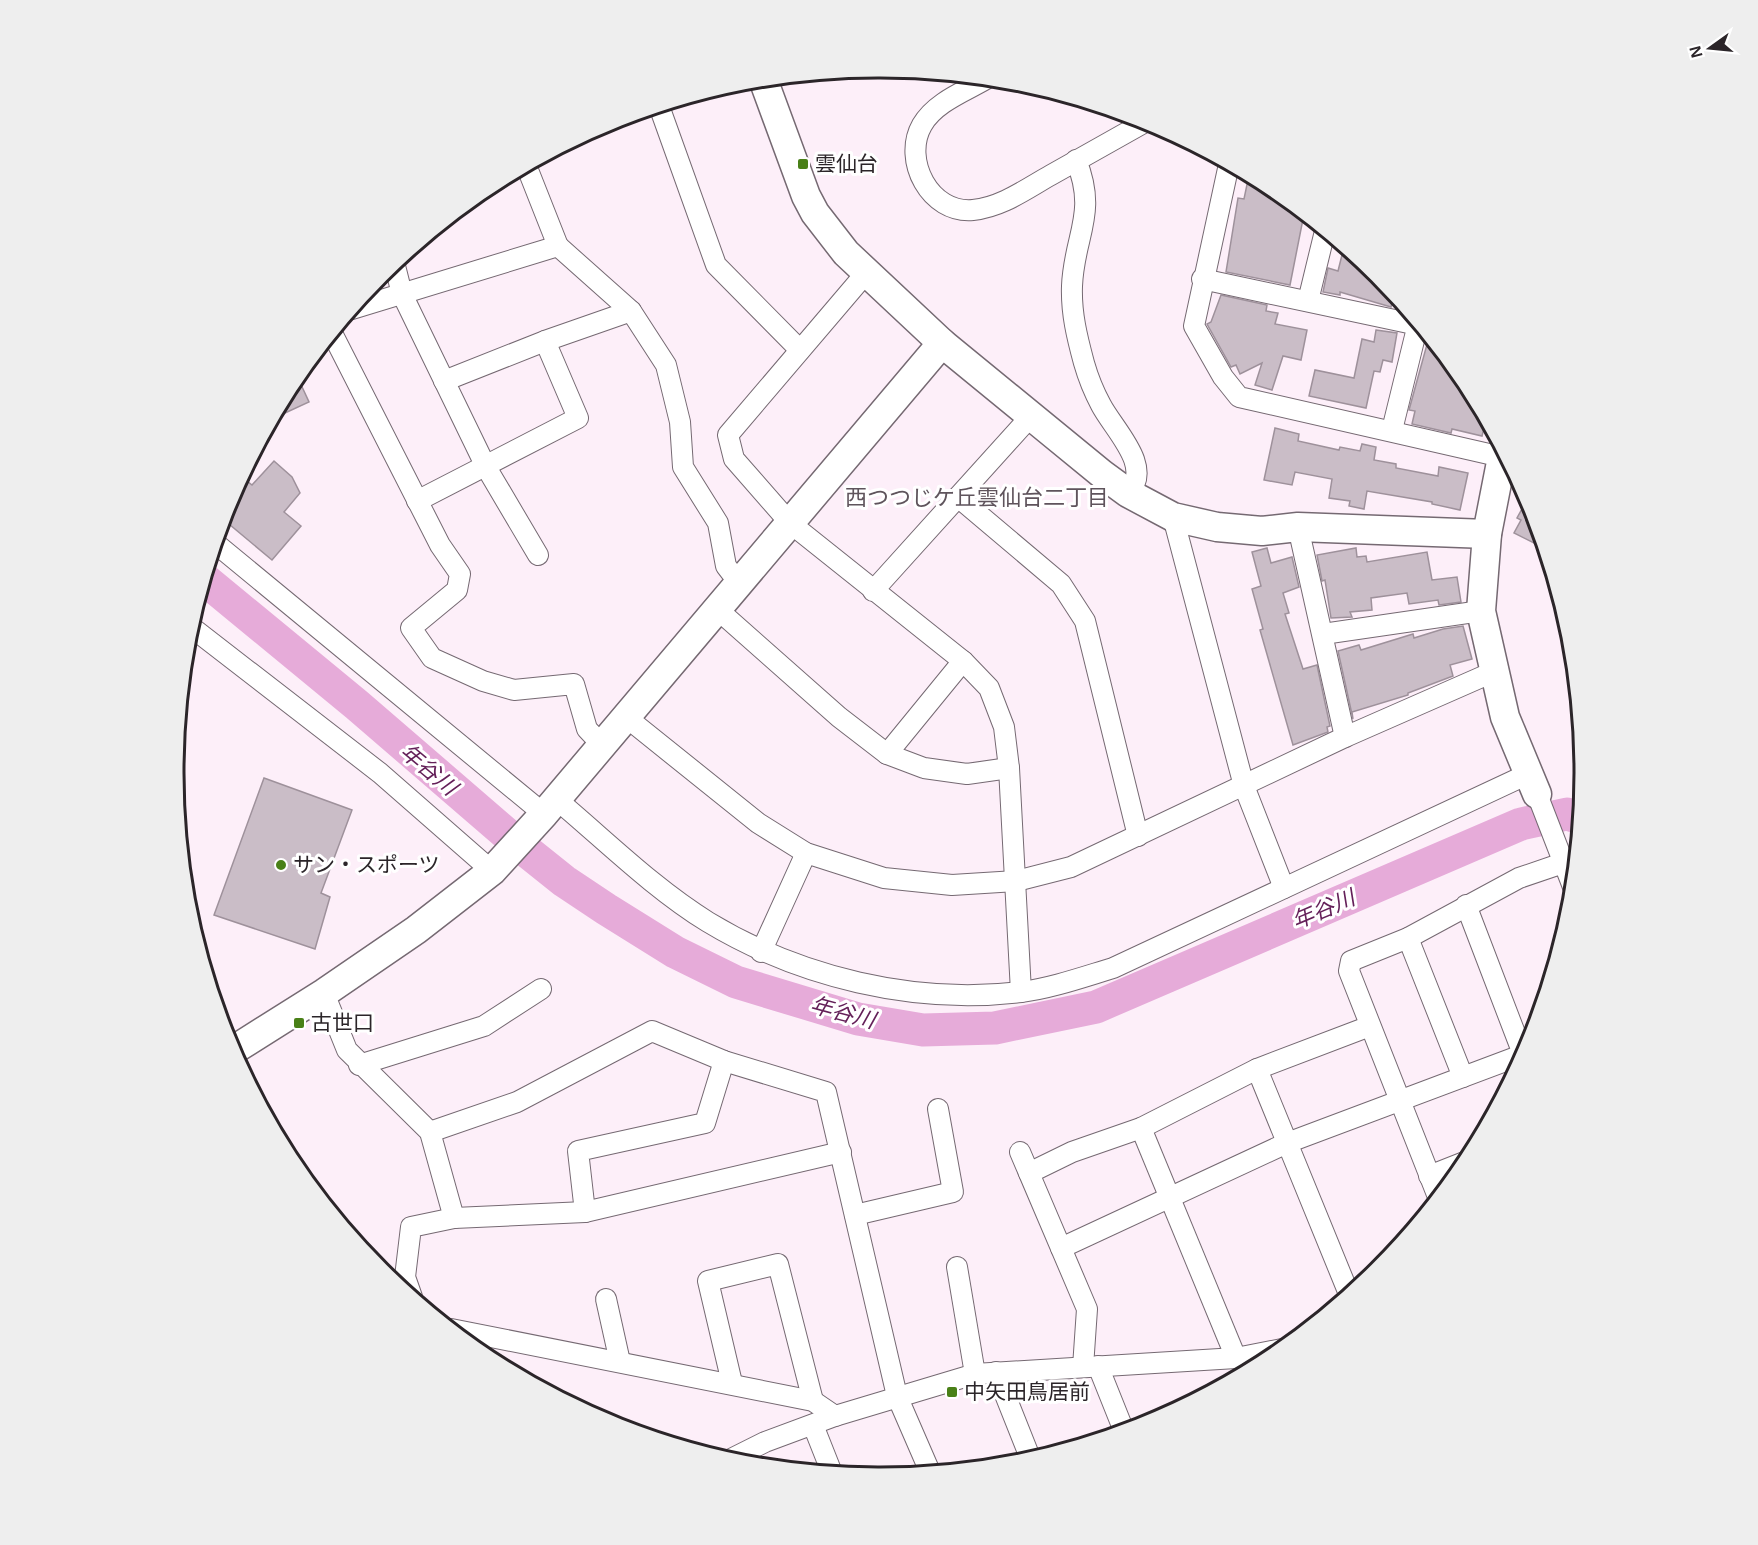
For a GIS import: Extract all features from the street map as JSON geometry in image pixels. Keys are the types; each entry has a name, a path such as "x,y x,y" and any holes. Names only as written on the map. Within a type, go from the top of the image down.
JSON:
{"street":[{"path":"974,85 934,109 921,126 915,151 919,174 931,194 949,206 971,210 999,204 1135,127"},
{"path":"766,87 799,180 811,205 829,233 866,273 942,343 1128,493 1173,517 1218,527 1262,531 1298,527 1487,534"},
{"path":"662,113 716,265 800,350"},
{"path":"1076,160 1084,179 1087,203 1075,257 1072,286 1074,329 1088,377 1101,405 1134,458 1138,476 1137,485 1128,493"},
{"path":"1227,172 1202,279 1194,326 1223,377 1239,397 1496,453"},
{"path":"529,173 558,246 631,311 666,365 680,422 683,467 718,524 726,566 739,583"},
{"path":"1308,301 1323,239"},
{"path":"366,305 558,246"},
{"path":"397,273 402,294 486,467 538,555"},
{"path":"866,273 728,435 734,459 790,523 963,661 988,688 1004,726 1010,768 1021,992"},
{"path":"1202,279 1406,322"},
{"path":"444,381 545,341 631,311"},
{"path":"1392,430 1416,333"},
{"path":"336,341 440,545 460,574 457,590 411,628 432,658 483,681 514,690 574,684 586,729 602,746"},
{"path":"417,501 578,418 545,341"},
{"path":"240,1046 324,993 416,930 495,867 602,746 942,343"},
{"path":"873,591 1031,416"},
{"path":"1501,464 1487,534 1481,611 1505,717 1567,870"},
{"path":"957,497 1061,584 1085,621 1138,836"},
{"path":"1173,517 1244,786 1284,888"},
{"path":"1298,527 1345,737"},
{"path":"221,548 544,813 706,921 761,952 815,971 858,982 902,989 975,994 1021,992 1113,968 1284,888 1533,784"},
{"path":"717,609 839,717 887,754 924,768 967,774 1010,768"},
{"path":"1323,634 1481,611"},
{"path":"199,633 380,773 495,867"},
{"path":"887,754 963,661"},
{"path":"626,717 758,823 806,853 884,878 952,885 1016,881 1071,867 1345,737 1493,672"},
{"path":"761,952 806,853"},
{"path":"1434,1189 1349,971 1351,961 1408,938 1466,905 1562,858"},
{"path":"1466,905 1519,1042"},
{"path":"1408,938 1463,1077"},
{"path":"359,1065 484,1026 541,989"},
{"path":"324,993 346,1050 430,1132 454,1218"},
{"path":"1029,1173 1072,1152 1141,1128 1257,1069 1370,1026"},
{"path":"430,1132 517,1102 652,1031 724,1061 826,1092 897,1396 927,1466"},
{"path":"1061,1248 1287,1143 1512,1059"},
{"path":"585,1212 578,1151 705,1123 724,1061"},
{"path":"1257,1069 1346,1287"},
{"path":"855,1215 953,1192 938,1109"},
{"path":"1141,1128 1236,1358"},
{"path":"407,1281 405,1277 411,1227 454,1218 585,1212 841,1152"},
{"path":"1020,1152 1087,1310 1090,1366 1120,1423"},
{"path":"1429,1176 1449,1168"},
{"path":"732,1383 708,1281 778,1264 813,1401"},
{"path":"957,1267 975,1374"},
{"path":"606,1299 620,1362"},
{"path":"469,1333 732,1383 813,1401 835,1416"},
{"path":"742,1454 765,1442 835,1416 975,1374 1236,1358 1259,1353"},
{"path":"996,1372 1027,1451"},
{"path":"813,1425 829,1465"}],"building":[{"path":"1247,184 1302,222 1290,285 1226,272 1238,198 1244,199"},
{"path":"1342,255 1370,281 1392,305 1391,307 1340,292 1340,295 1323,292 1328,268 1338,271"},
{"path":"1221,295 1267,305 1266,311 1278,313 1275,324 1307,330 1301,360 1283,356 1272,390 1255,385 1262,363 1240,374 1236,365 1231,367 1207,324 1211,322"},
{"path":"1376,330 1397,333 1392,362 1383,360 1380,372 1374,371 1366,408 1309,396 1315,370 1354,378 1362,339 1374,342"},
{"path":"1427,346 1480,425 1483,431 1482,436 1452,429 1451,433 1412,424 1415,411 1409,410"},
{"path":"302,387 309,402 286,413"},
{"path":"1275,428 1299,434 1298,441 1339,450 1340,447 1360,451 1362,444 1376,447 1374,460 1396,464 1396,468 1438,476 1439,467 1468,473 1460,510 1432,504 1432,502 1367,491 1364,509 1349,506 1350,501 1329,498 1332,479 1295,472 1292,485 1264,480"},
{"path":"274,461 292,477 300,493 284,512 301,526 272,560 230,525 248,482 252,485"},
{"path":"1522,509 1535,543 1514,533 1521,520 1517,518"},
{"path":"1267,548 1271,563 1292,557 1299,587 1283,593 1289,613 1285,614 1303,669 1317,665 1330,726 1327,727 1328,732 1293,745 1260,630 1263,629 1252,589 1261,586 1252,552"},
{"path":"1356,548 1357,557 1366,556 1367,562 1427,552 1432,580 1457,577 1461,602 1439,605 1438,600 1409,604 1407,593 1371,598 1372,610 1350,612 1352,617 1331,618 1325,580 1322,581 1317,555"},
{"path":"1463,626 1472,659 1450,665 1453,676 1408,693 1408,695 1352,712 1353,719 1338,651 1359,645 1361,650 1413,634 1414,638 1443,629"},
{"path":"264,778 352,810 321,893 330,897 315,949 214,915"}],"waterway":[{"name":"年谷川","path":"211,584 564,881 675,952 736,982 858,1019 923,1030 995,1028 1096,1007 1521,824 1567,814 1572,816"}],"place":[{"name":"雲仙台","path":"803,164"},
{"name":"サン・スポーツ","path":"281,865"},
{"name":"古世口","path":"299,1023"},
{"name":"中矢田鳥居前","path":"952,1392"}],"district":[{"name":"西つつじケ丘雲仙台二丁目","path":"977,497"}]}
